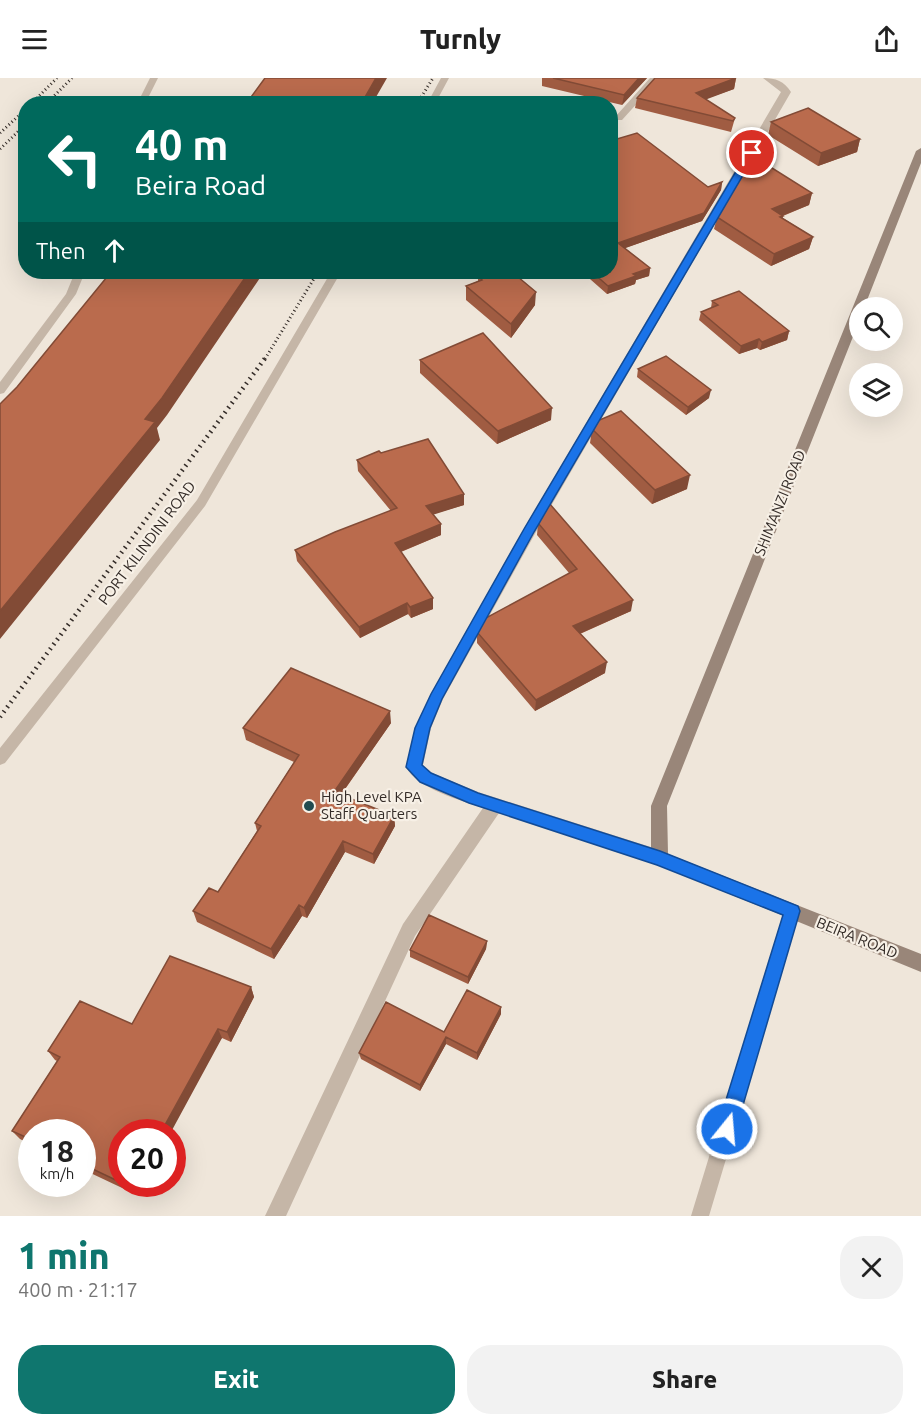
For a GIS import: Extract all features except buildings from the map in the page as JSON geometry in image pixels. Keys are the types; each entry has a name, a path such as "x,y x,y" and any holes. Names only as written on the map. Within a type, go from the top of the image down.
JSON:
{"main road":[{"name":"SHIMANZI ROAD","path":"660,858 659,806 921,151"},
{"name":"BEIRA ROAD","path":"660,858 921,963"}],"street":[{"path":"619,118 655,78"},
{"path":"660,858 495,805 426,778 414,767 427,714 528,532 786,92 783,87 768,78"},
{"path":"275,1216 409,930 495,805"}],"lane":[{"path":"145,96 154,78"},
{"path":"435,96 445,78"},
{"path":"0,390 71,294 77,279"},
{"name":"PORT KILINDINI ROAD","path":"0,759 201,503 332,279"},
{"path":"700,1216 792,911"}],"railway":[{"path":"39,96 57,78"},
{"path":"54,96 72,78"},
{"path":"422,96 433,78"},
{"path":"0,133 18,116"},
{"path":"0,149 18,132"},
{"path":"265,359 314,279"},
{"path":"0,717 266,357"}],"place":[{"name":"High Level KPA Staff Quarters","path":"309,806"}],"route":[{"path":"727,1129 792,911 660,858 474,798 426,778 414,767 427,714 528,532 752,153"}]}
